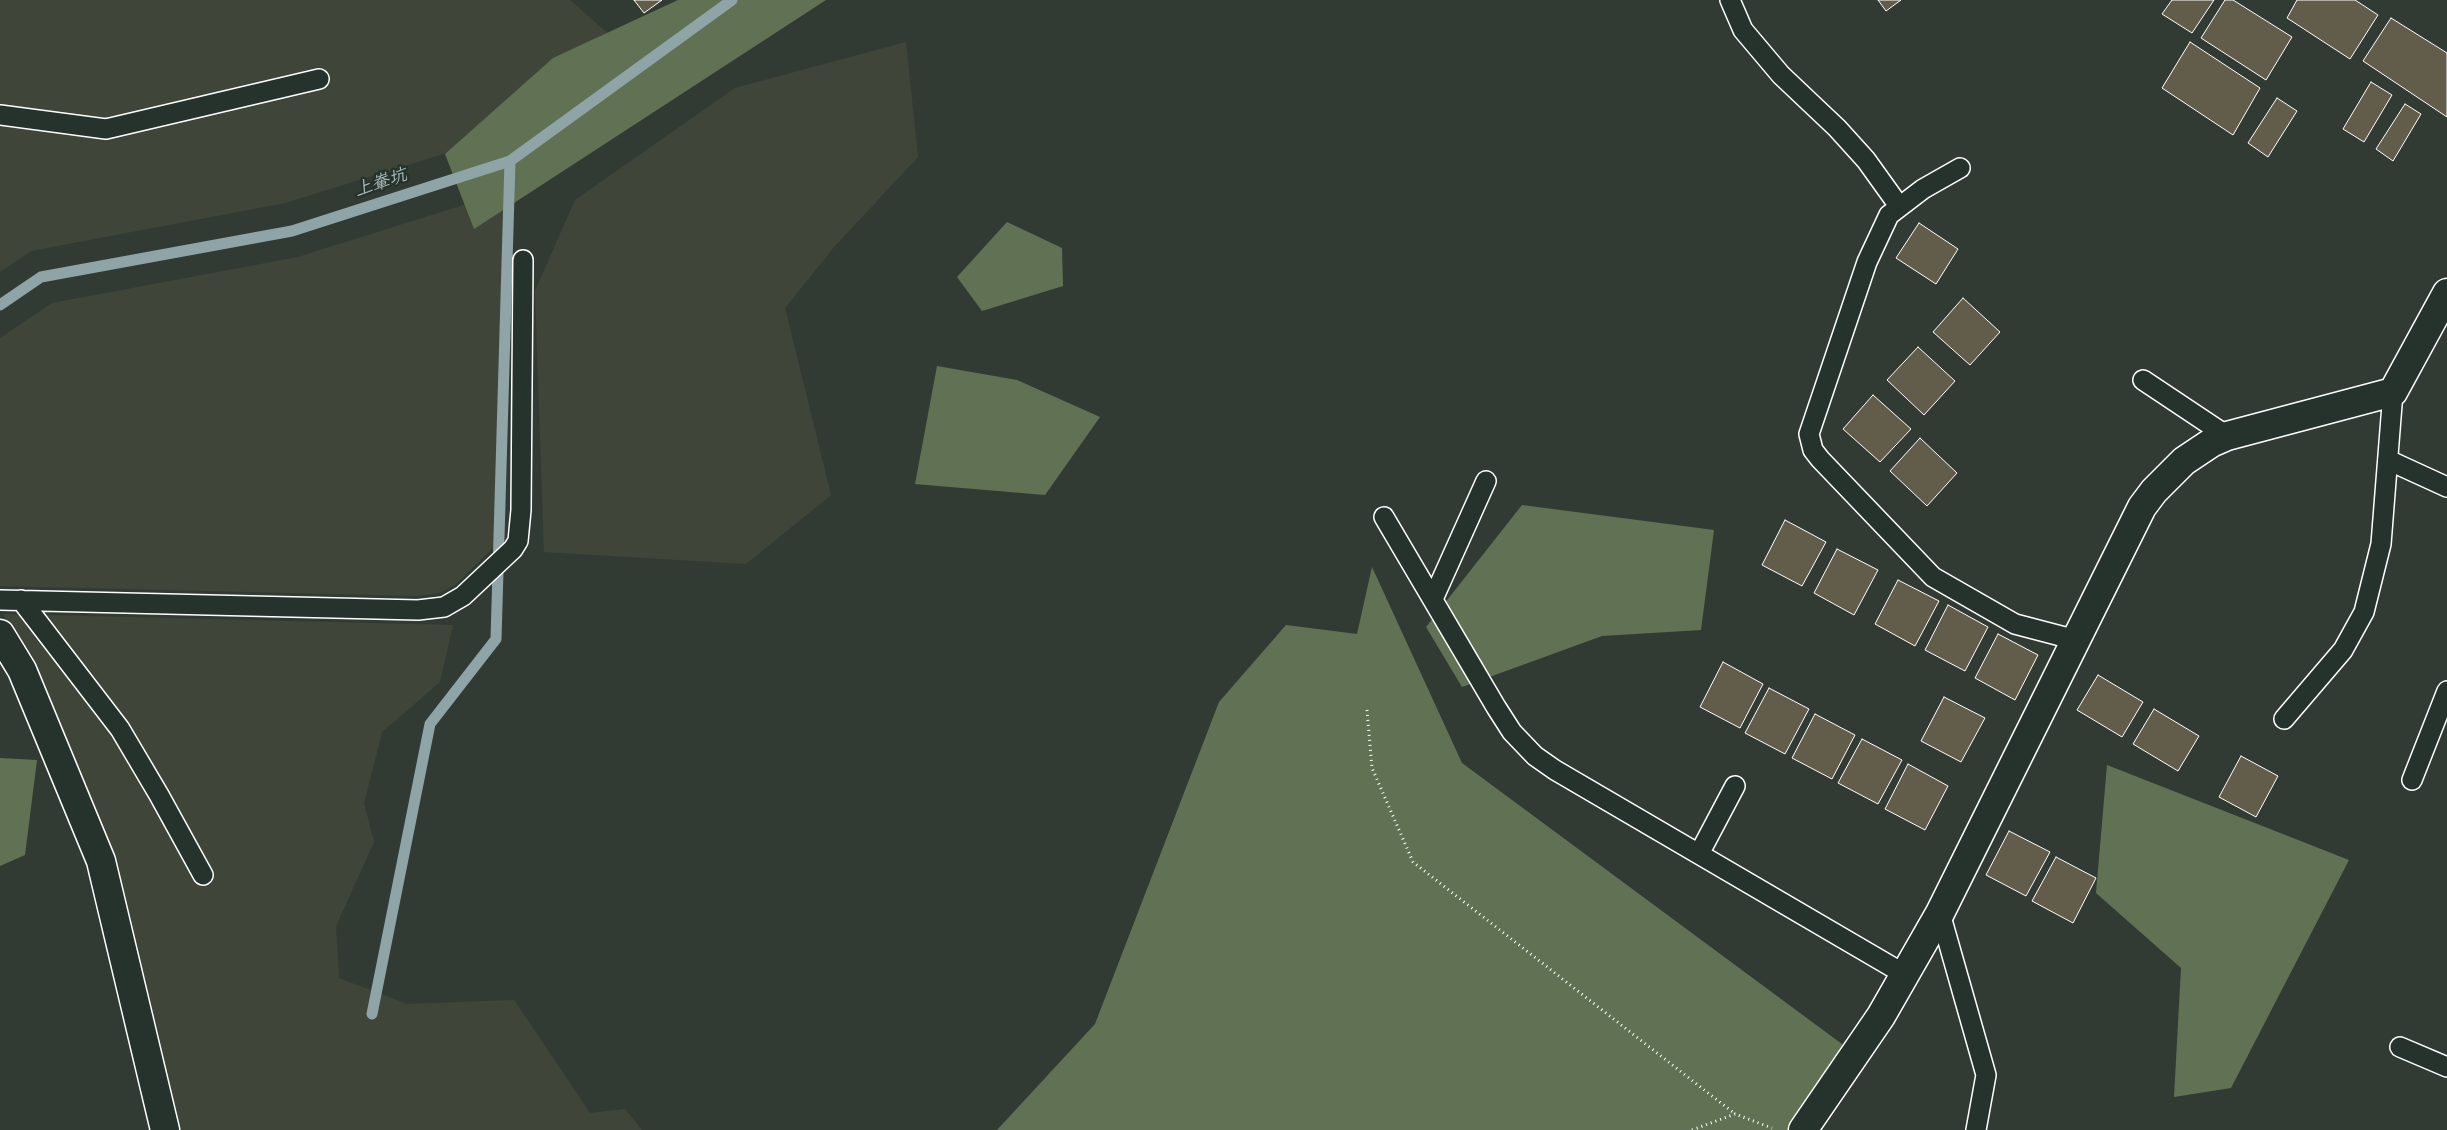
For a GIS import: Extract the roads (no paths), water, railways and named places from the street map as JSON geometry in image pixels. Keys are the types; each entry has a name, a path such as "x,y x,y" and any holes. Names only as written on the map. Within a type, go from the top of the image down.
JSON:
{"street":[{"path":"1803,1130 1881,1016 1940,913 2146,502 2184,461 2210,443 2227,436 2393,392 2447,292"},
{"path":"0,634 22,670 101,861 164,1130"}],"lane":[{"path":"1730,0 1743,30 1781,75 1866,160 1899,206"},
{"path":"0,115 106,129 319,79"},
{"path":"1960,168 1899,206 1889,215 1867,262 1810,424 1809,434 1814,450 1933,577 2015,624 2076,640"},
{"path":"0,600 418,610 444,607 463,596 513,549 518,541 521,510 524,260"},
{"path":"2143,380 2227,436"},
{"path":"2284,719 2343,650 2364,612 2381,544 2393,392"},
{"path":"2388,460 2447,487"},
{"path":"1433,599 1486,481"},
{"path":"1384,517 1512,732 1536,756 1555,770 1904,974"},
{"path":"20,600 120,729 160,795 202,875"},
{"path":"2412,780 2447,691"},
{"path":"1699,854 1735,786"},
{"path":"1940,913 1986,1075 1976,1130"},
{"path":"2400,1047 2447,1067"}],"waterway":[{"name":"上輋坑","path":"0,305 41,277 292,231 510,161 732,0"},
{"path":"372,1014 430,724 496,639 510,161"}]}
